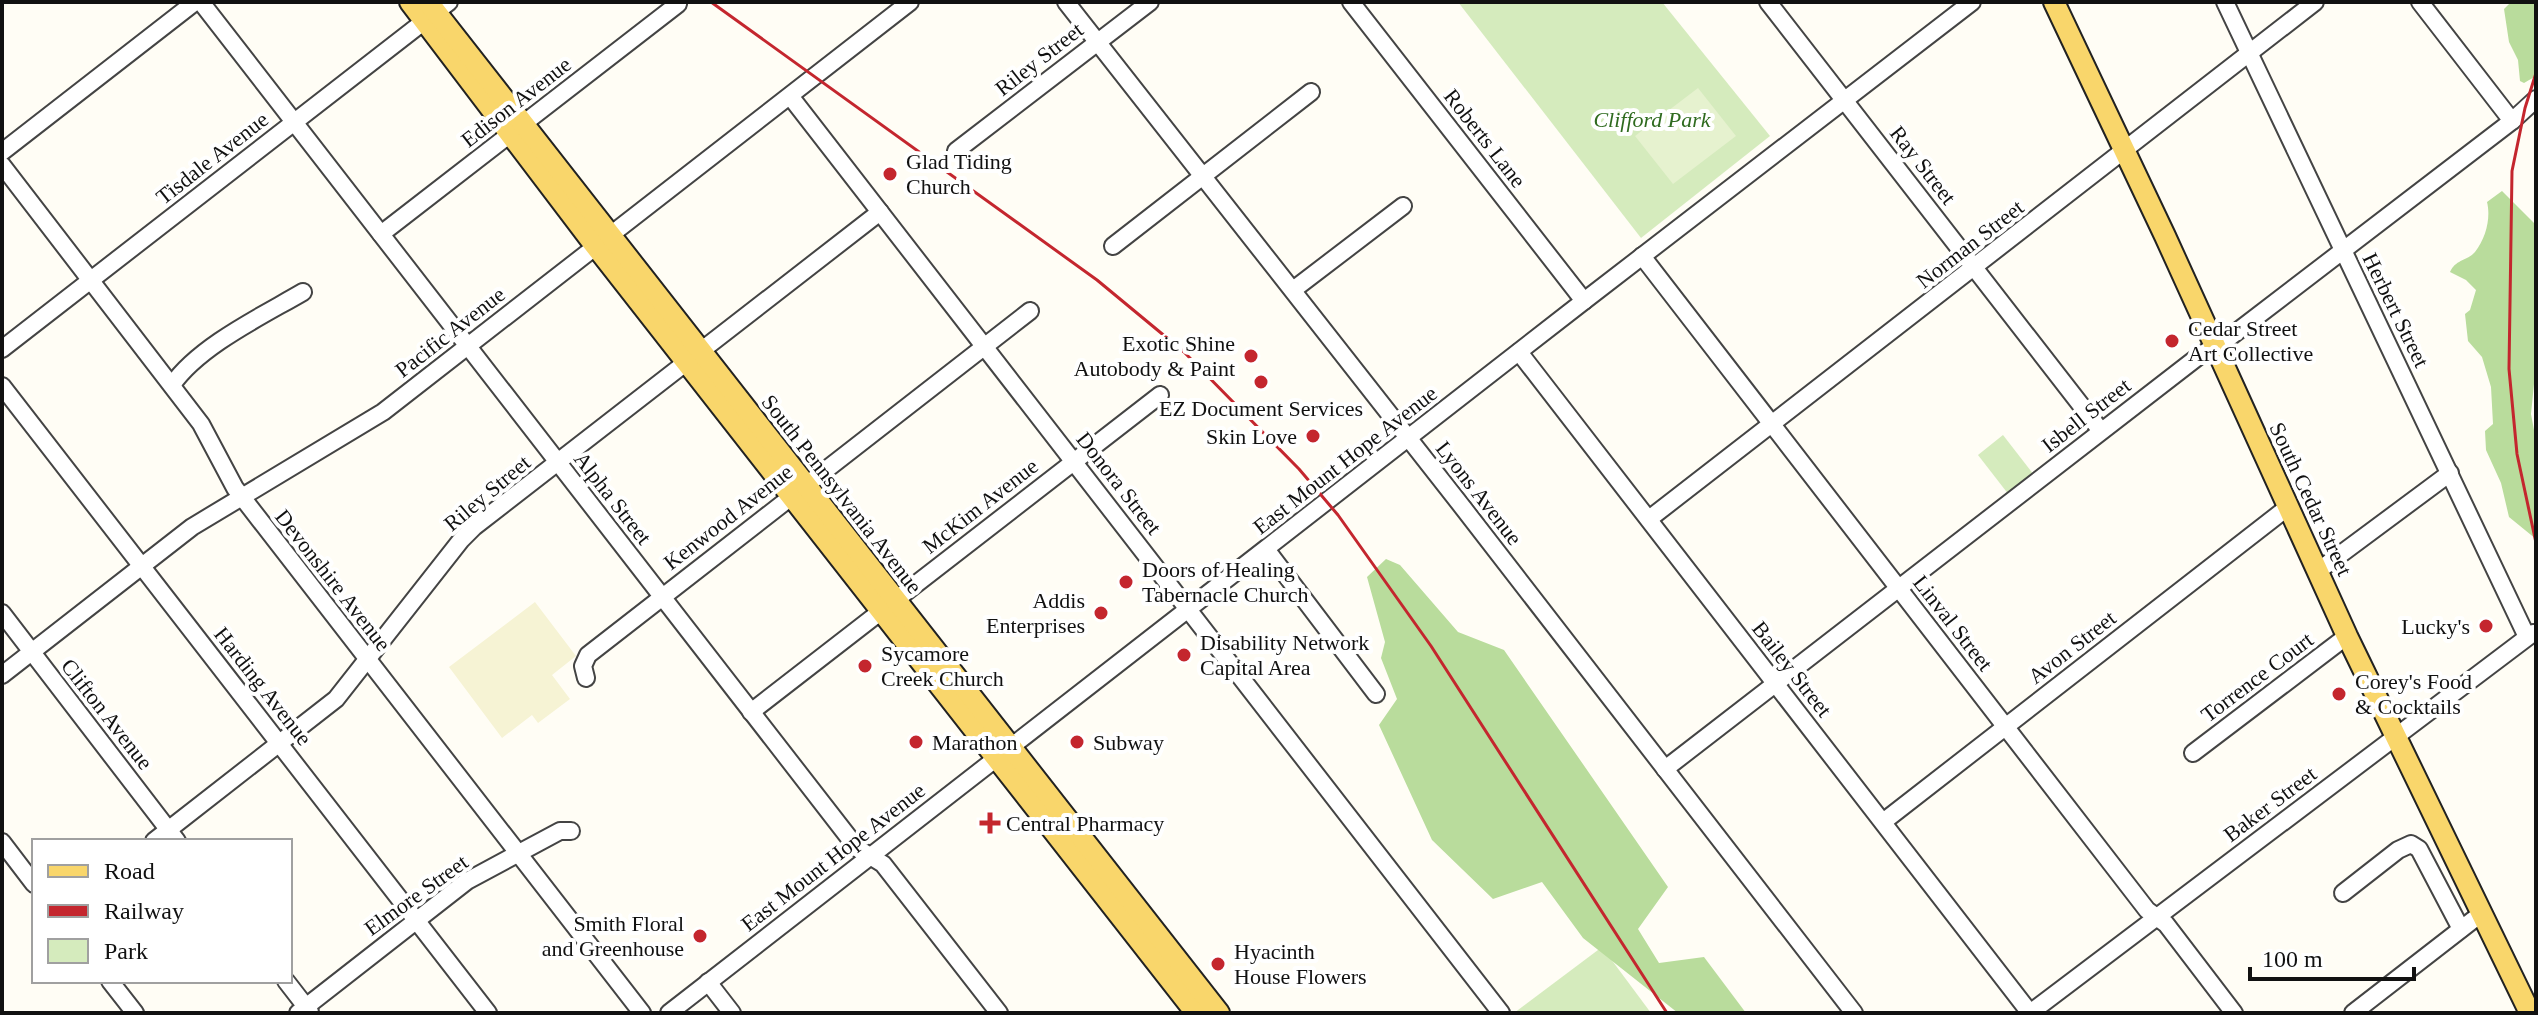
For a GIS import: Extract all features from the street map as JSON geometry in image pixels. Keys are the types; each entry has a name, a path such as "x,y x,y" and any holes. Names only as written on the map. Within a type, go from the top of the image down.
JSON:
{"main road":[{"name":"South Pennsylvania Avenue","path":"410,2 434,9 517,129 602,241 1005,752 1201,1010"},
{"name":"South Cedar Street","path":"2054,2 2347,636 2530,1013"}],"street":[{"name":"Alpha Street","path":"198,2 857,848 883,864 999,1013"},
{"path":"2,152 198,2"},
{"name":"Pacific Avenue","path":"2,675 192,527 365,424 910,2"},
{"name":"Lyons Avenue","path":"1066,2 1409,438 1854,1013"},
{"name":"Riley Street","path":"956,151 1150,2"},
{"name":"Roberts Lane","path":"1351,2 1584,301"},
{"name":"Ray Street","path":"1768,2 2101,431"},
{"name":"East Mount Hope Avenue","path":"669,1013 1972,2"},
{"name":"Herbert Street","path":"2225,2 2450,473 2532,634"},
{"name":"Norman Street","path":"1649,519 2315,2"},
{"path":"2420,2 2512,121"},
{"name":"Edison Avenue","path":"381,234 678,4"},
{"name":"Tisdale Avenue","path":"2,349 434,9"},
{"path":"1113,246 1311,92"},
{"name":"Donora Street","path":"790,96 1501,1013"},
{"name":"Isbell Street","path":"1665,769 2101,431 2512,121 2536,99"},
{"name":"Devonshire Avenue","path":"2,165 172,385 213,442 241,496 642,1013"},
{"path":"1293,290 1403,206"},
{"name":"Riley Street","path":"173,835 279,743 336,699 461,540 880,212"},
{"name":"Linval Street","path":"1642,256 2147,910 2166,924 2234,1013"},
{"path":"172,385 180,374 221,341 303,292"},
{"name":"Kenwood Avenue","path":"586,678 583,666 588,655 1030,311"},
{"name":"Bailey Street","path":"1519,352 2030,1013"},
{"name":"Harding Avenue","path":"2,386 488,1013"},
{"name":"McKim Avenue","path":"751,712 1160,395"},
{"path":"2318,571 2450,473"},
{"name":"Avon Street","path":"1883,822 2288,507"},
{"path":"1266,549 1376,694"},
{"name":"Clifton Avenue","path":"2,613 173,835"},
{"name":"Baker Street","path":"2030,1013 2532,634"},
{"name":"Torrence Court","path":"2193,753 2347,636"},
{"name":"Elmore Street","path":"305,1011 467,881 560,831 571,831"},
{"path":"2,842 32,881"},
{"path":"2343,893 2398,850 2411,844 2419,849 2461,929"},
{"path":"2353,1013 2482,913"},
{"path":"708,982 732,1013"},
{"path":"112,983 135,1013"},
{"path":"287,983 305,1011"}],"shaded area":[{"path":"535,602 576,656 552,675 570,699 538,723 532,715 502,738 449,667"}],"green space":[{"name":"Clifford Park","path":"1458,2 1662,2 1770,136 1641,238"},
{"path":"2511,2 2536,2 2536,76 2524,83 2520,81 2518,60 2509,42 2504,9"},
{"path":"1698,88 1736,136 1673,184 1635,136"},
{"path":"2502,191 2535,224 2536,364 2531,414 2536,441 2536,539 2509,517 2501,483 2486,450 2485,431 2493,424 2491,387 2482,357 2468,341 2465,314 2470,310 2476,290 2466,280 2450,272 2479,246 2488,221 2487,202"},
{"path":"2003,435 2034,475 2009,495 1978,455"},
{"path":"1386,559 1400,565 1458,632 1504,650 1668,887 1638,929 1659,963 1704,957 1746,1013 1678,1013 1583,938 1542,882 1493,899 1432,840 1379,725 1397,699 1381,658 1385,642 1367,577"},
{"path":"1602,947 1651,1013 1514,1013"}],"railway":[{"path":"711,2 1097,280 1184,352 1299,469 1338,515 1431,646 1667,1013"},
{"path":"2536,73 2512,171 2509,369 2517,454 2536,543"}],"place":[{"name":"Glad Tiding Church","path":"890,174"},
{"name":"Cedar Street Art Collective","path":"2172,341"},
{"name":"Exotic Shine Autobody & Paint","path":"1251,356"},
{"name":"EZ Document Services","path":"1261,382"},
{"name":"Skin Love","path":"1313,436"},
{"name":"Doors of Healing Tabernacle Church","path":"1126,582"},
{"name":"Addis Enterprises","path":"1101,613"},
{"name":"Lucky's","path":"2486,626"},
{"name":"Disability Network Capital Area","path":"1184,655"},
{"name":"Sycamore Creek Church","path":"865,666"},
{"name":"Corey's Food & Cocktails","path":"2339,694"},
{"name":"Marathon","path":"916,742"},
{"name":"Subway","path":"1077,742"},
{"name":"Central Pharmacy","path":"990,823"},
{"name":"Smith Floral and Greenhouse","path":"700,936"},
{"name":"Hyacinth House Flowers","path":"1218,964"}]}
